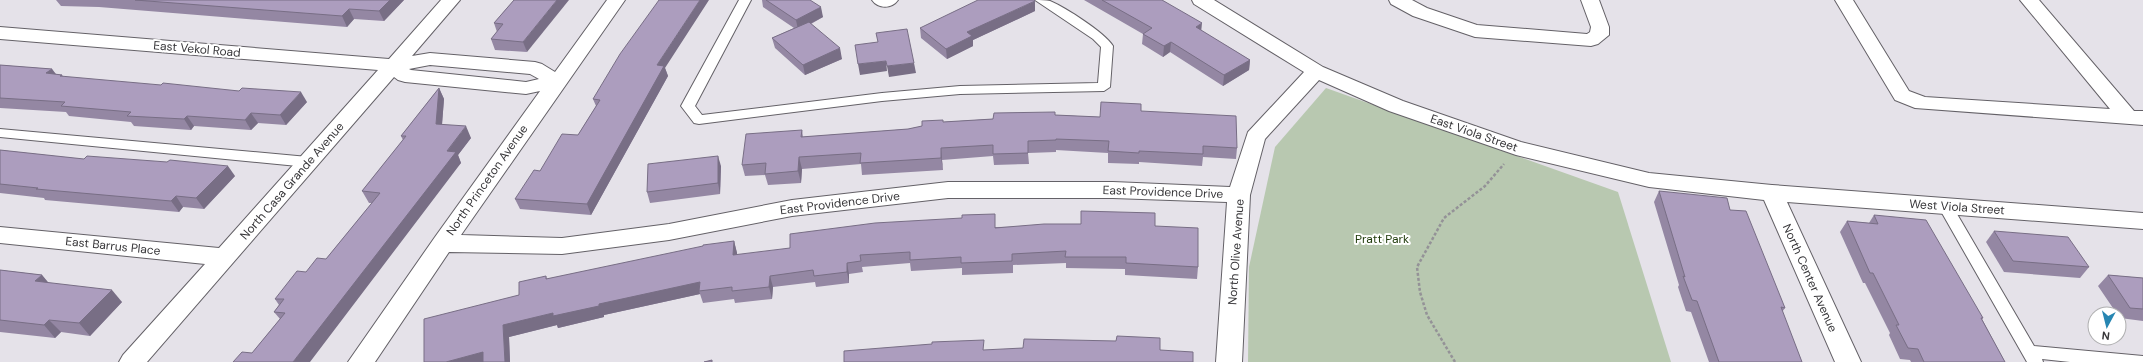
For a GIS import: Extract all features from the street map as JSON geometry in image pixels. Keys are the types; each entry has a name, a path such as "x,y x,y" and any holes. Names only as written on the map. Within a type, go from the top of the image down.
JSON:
{"street":[{"name":"North Casa Grande Avenue","path":"132,362 451,0"},
{"name":"North Princeton Avenue","path":"361,362 443,243 616,0"},
{"path":"881,0 884,2 889,0"},
{"name":"East Viola Street","path":"1201,0 1316,71 1396,106 1510,146 1649,180 1772,193"},
{"path":"1398,0 1420,12 1475,32 1591,40 1599,35 1600,27 1590,0"},
{"path":"1844,0 1902,95 1922,103 2135,117"},
{"path":"2029,0 2135,117"},
{"name":"East Vekol Road","path":"0,33 394,65"},
{"path":"394,65 405,76 526,88 557,82"},
{"name":"North Olive Avenue","path":"1229,362 1239,195 1255,136 1316,71"},
{"name":"East Providence Drive","path":"443,243 562,246 669,232 792,208 948,190 1113,190 1239,195"},
{"name":"West Viola Street","path":"1772,193 2143,221"},
{"name":"North Center Avenue","path":"1772,193 1848,362"},
{"name":"East Barrus Place","path":"0,235 225,257"}],"lane":[{"path":"745,0 688,106 699,120 882,97 944,92 1104,87 1107,46 1097,36 1041,0"},
{"path":"0,133 308,162"},
{"path":"1945,206 2032,357 2143,362"}],"path":[{"path":"1455,362 1427,315 1420,292 1417,267 1444,218 1498,174 1505,164 1510,146"}],"green space":[{"name":"Pratt Park","path":"1326,88 1618,192 1671,362 1248,362 1249,267 1275,147"}],"building":[{"path":"135,0 390,0 379,11 349,9 342,16"},
{"path":"514,0 557,0 523,42 491,39 503,24 494,23"},
{"path":"659,0 700,0 657,65 664,66 587,204 515,199 534,170 540,171 562,134 578,135 600,100 593,99 620,54"},
{"path":"766,0 810,0 821,7 796,20"},
{"path":"978,0 1035,1 967,32 972,36 946,49 920,28"},
{"path":"1102,0 1162,0 1202,23 1196,27 1250,60 1224,75 1171,42 1164,46 1143,34 1152,28"},
{"path":"809,22 840,48 803,65 772,38"},
{"path":"907,29 914,63 887,66 886,61 858,64 855,45 878,42 876,33"},
{"path":"0,65 52,69 46,73 62,75 60,76 161,85 163,83 239,91 242,88 301,92 280,115 251,113 245,120 187,116 184,119 127,116 131,112 61,106 65,102 0,98"},
{"path":"439,88 436,124 466,126 447,151 456,152 293,362 233,362 242,352 252,353 285,313 274,312 284,299 275,299 297,271 306,272 317,258 326,259 380,193 362,191 406,136 401,136"},
{"path":"1101,102 1141,104 1141,111 1236,116 1237,148 1203,146 1203,154 1139,151 1139,153 1108,151 1109,141 1056,139 1028,141 1028,153 993,154 993,145 941,148 941,158 860,163 861,153 799,157 798,171 765,174 766,163 742,165 746,134 802,130 801,137 908,129 922,126 922,121 943,120 943,122 993,119 994,113 1055,112 1055,115 1100,117"},
{"path":"0,150 84,159 87,156 167,162 170,160 228,166 196,198 176,196 171,201 36,189 38,188 0,184"},
{"path":"718,156 718,183 647,192 648,164"},
{"path":"1659,191 1727,198 1730,210 1746,211 1785,308 1781,307 1802,362 1719,362 1697,301 1692,300 1683,276 1685,277"},
{"path":"1081,211 1155,213 1155,226 1198,228 1198,267 1126,263 1126,257 1065,257 1066,251 1012,254 1012,261 961,263 961,257 910,260 910,252 860,255 861,261 847,263 847,272 814,276 813,270 770,276 769,287 732,291 732,287 699,291 700,282 599,304 599,306 553,316 553,313 503,325 505,362 483,362 483,352 446,362 424,362 424,319 519,295 519,282 546,276 546,279 703,245 734,241 733,255 790,248 790,234 875,223 962,218 962,215 995,214 995,228 1044,224 1081,224"},
{"path":"1874,215 1926,220 1983,318 1981,318 2005,362 1924,362 1918,349 1908,348 1896,325 1899,325 1873,273 1870,273 1847,221 1878,224"},
{"path":"1994,231 2068,237 2089,267 2013,261"},
{"path":"0,270 42,275 35,281 112,290 79,323 49,320 44,325 0,320"},
{"path":"2108,275 2143,278 2143,309 2130,308"},
{"path":"1117,336 1160,338 1160,350 1193,352 1193,362 844,362 844,351 932,344 932,342 984,340 983,350 1023,348 1024,339 1116,341"}]}
